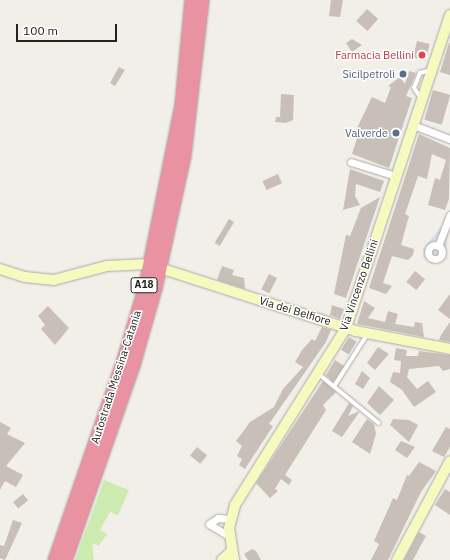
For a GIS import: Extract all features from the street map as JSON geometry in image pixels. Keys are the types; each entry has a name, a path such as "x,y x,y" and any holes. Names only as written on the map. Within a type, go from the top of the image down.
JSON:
{"highway":[{"name":"Autostrada Messina-Catania","path":"54,560 122,363 144,285 181,105 191,0"},
{"name":"Autostrada Messina-Catania","path":"65,560 133,365 155,288 188,127 202,0"}],"street":[{"name":"Via Vincenzo Bellini","path":"232,556 229,536 231,519 235,505 346,328 450,16"},
{"path":"413,125 450,139"},
{"path":"351,162 396,176"},
{"path":"438,246 450,215"},
{"path":"0,269 25,277 54,280 107,266 142,264"},
{"name":"Via dei Belfiore","path":"166,270 346,328 368,334 450,349"},
{"path":"398,560 450,461"},
{"path":"229,536 209,524 218,518 231,519"},
{"path":"222,560 232,556"}],"lane":[{"path":"335,385 368,334"},
{"path":"318,373 335,385 379,423"}],"green space":[{"path":"104,480 129,490 118,515 110,512 100,530 107,534 99,546 92,543 94,560 75,560"}],"shaded area":[{"path":"440,228 448,232 444,260 432,264 423,257 423,249"}],"building":[{"path":"331,0 343,0 340,17 329,16"},
{"path":"367,9 378,19 367,31 356,21"},
{"path":"352,39 362,45 352,52 346,43"},
{"path":"417,41 430,44 426,60 413,58"},
{"path":"450,43 450,75 440,72"},
{"path":"119,67 125,70 115,86 110,83"},
{"path":"409,71 416,73 406,96 412,98 389,168 352,154 359,132 356,130 372,97 385,103 391,87 388,86 400,77 405,84"},
{"path":"433,90 450,95 442,125 424,120"},
{"path":"281,94 294,95 293,120 286,123 275,122 276,117 280,117"},
{"path":"419,134 450,148 449,199 445,210 428,205 435,178 440,180 446,160 432,154 427,179 418,176 405,214 409,216 401,245 414,249 413,255 408,260 392,256 383,283 392,286 386,294 369,288"},
{"path":"350,169 384,181 380,192 356,184 355,196 360,205 343,210"},
{"path":"278,174 282,183 267,190 262,181"},
{"path":"380,197 346,298 334,294 346,235 350,236 361,208"},
{"path":"229,219 234,222 220,246 215,243"},
{"path":"222,266 234,270 232,275 244,278 245,289 217,280"},
{"path":"415,271 425,279 416,290 406,282"},
{"path":"269,274 277,278 269,293 261,289"},
{"path":"450,294 450,319 438,310"},
{"path":"364,301 375,308 368,318 385,322 388,311 398,314 395,324 414,327 415,322 422,323 424,337 357,324"},
{"path":"332,305 344,309 340,319 330,315"},
{"path":"48,306 69,328 55,345 41,329 45,325 38,316"},
{"path":"450,322 450,342 439,340 441,335"},
{"path":"322,327 331,330 326,342 269,424 273,426 245,469 239,465 242,459 237,456 242,446 236,441 250,422 274,407 283,389 303,367 295,362 302,350 312,339 315,341"},
{"path":"349,337 357,342 349,354 341,350"},
{"path":"378,347 389,354 375,370 367,363"},
{"path":"396,348 407,350 406,356 418,356 419,351 450,355 450,369 443,371 439,366 409,369 407,377 417,389 428,381 436,392 414,407 402,390 390,382 393,372 400,373 401,361 394,360"},
{"path":"335,360 344,366 333,382 326,375"},
{"path":"362,371 370,378 363,389 355,384"},
{"path":"323,381 336,392 323,405 326,410 285,475 292,480 289,485 281,479 275,489 278,491 270,498 256,483"},
{"path":"379,386 394,400 380,415 367,403"},
{"path":"349,403 353,406 348,416 360,411 342,437 332,431"},
{"path":"367,419 374,424 376,434 370,454 352,442"},
{"path":"393,419 409,420 418,425 409,442 390,425"},
{"path":"0,422 11,428 7,434 25,443 6,466 23,475 16,487 5,481 0,490"},
{"path":"446,427 450,429 450,447 444,457 432,451"},
{"path":"401,441 415,447 407,458 395,450"},
{"path":"197,447 207,455 200,464 190,456"},
{"path":"419,462 436,471 421,492 388,560 371,560 379,544 374,541 393,498 397,500 407,475 409,476"},
{"path":"445,489 450,492 450,515 435,505"},
{"path":"23,494 28,500 18,508 13,502"},
{"path":"13,520 22,523 5,560 0,558 0,545 4,546"},
{"path":"419,532 426,536 413,560 404,560"},
{"path":"252,549 256,551 261,560 248,560 244,554"}],"place":[{"name":"Farmacia Bellini","path":"422,55"},
{"name":"Sicilpetroli","path":"403,74"},
{"name":"Valverde","path":"396,133"}]}
